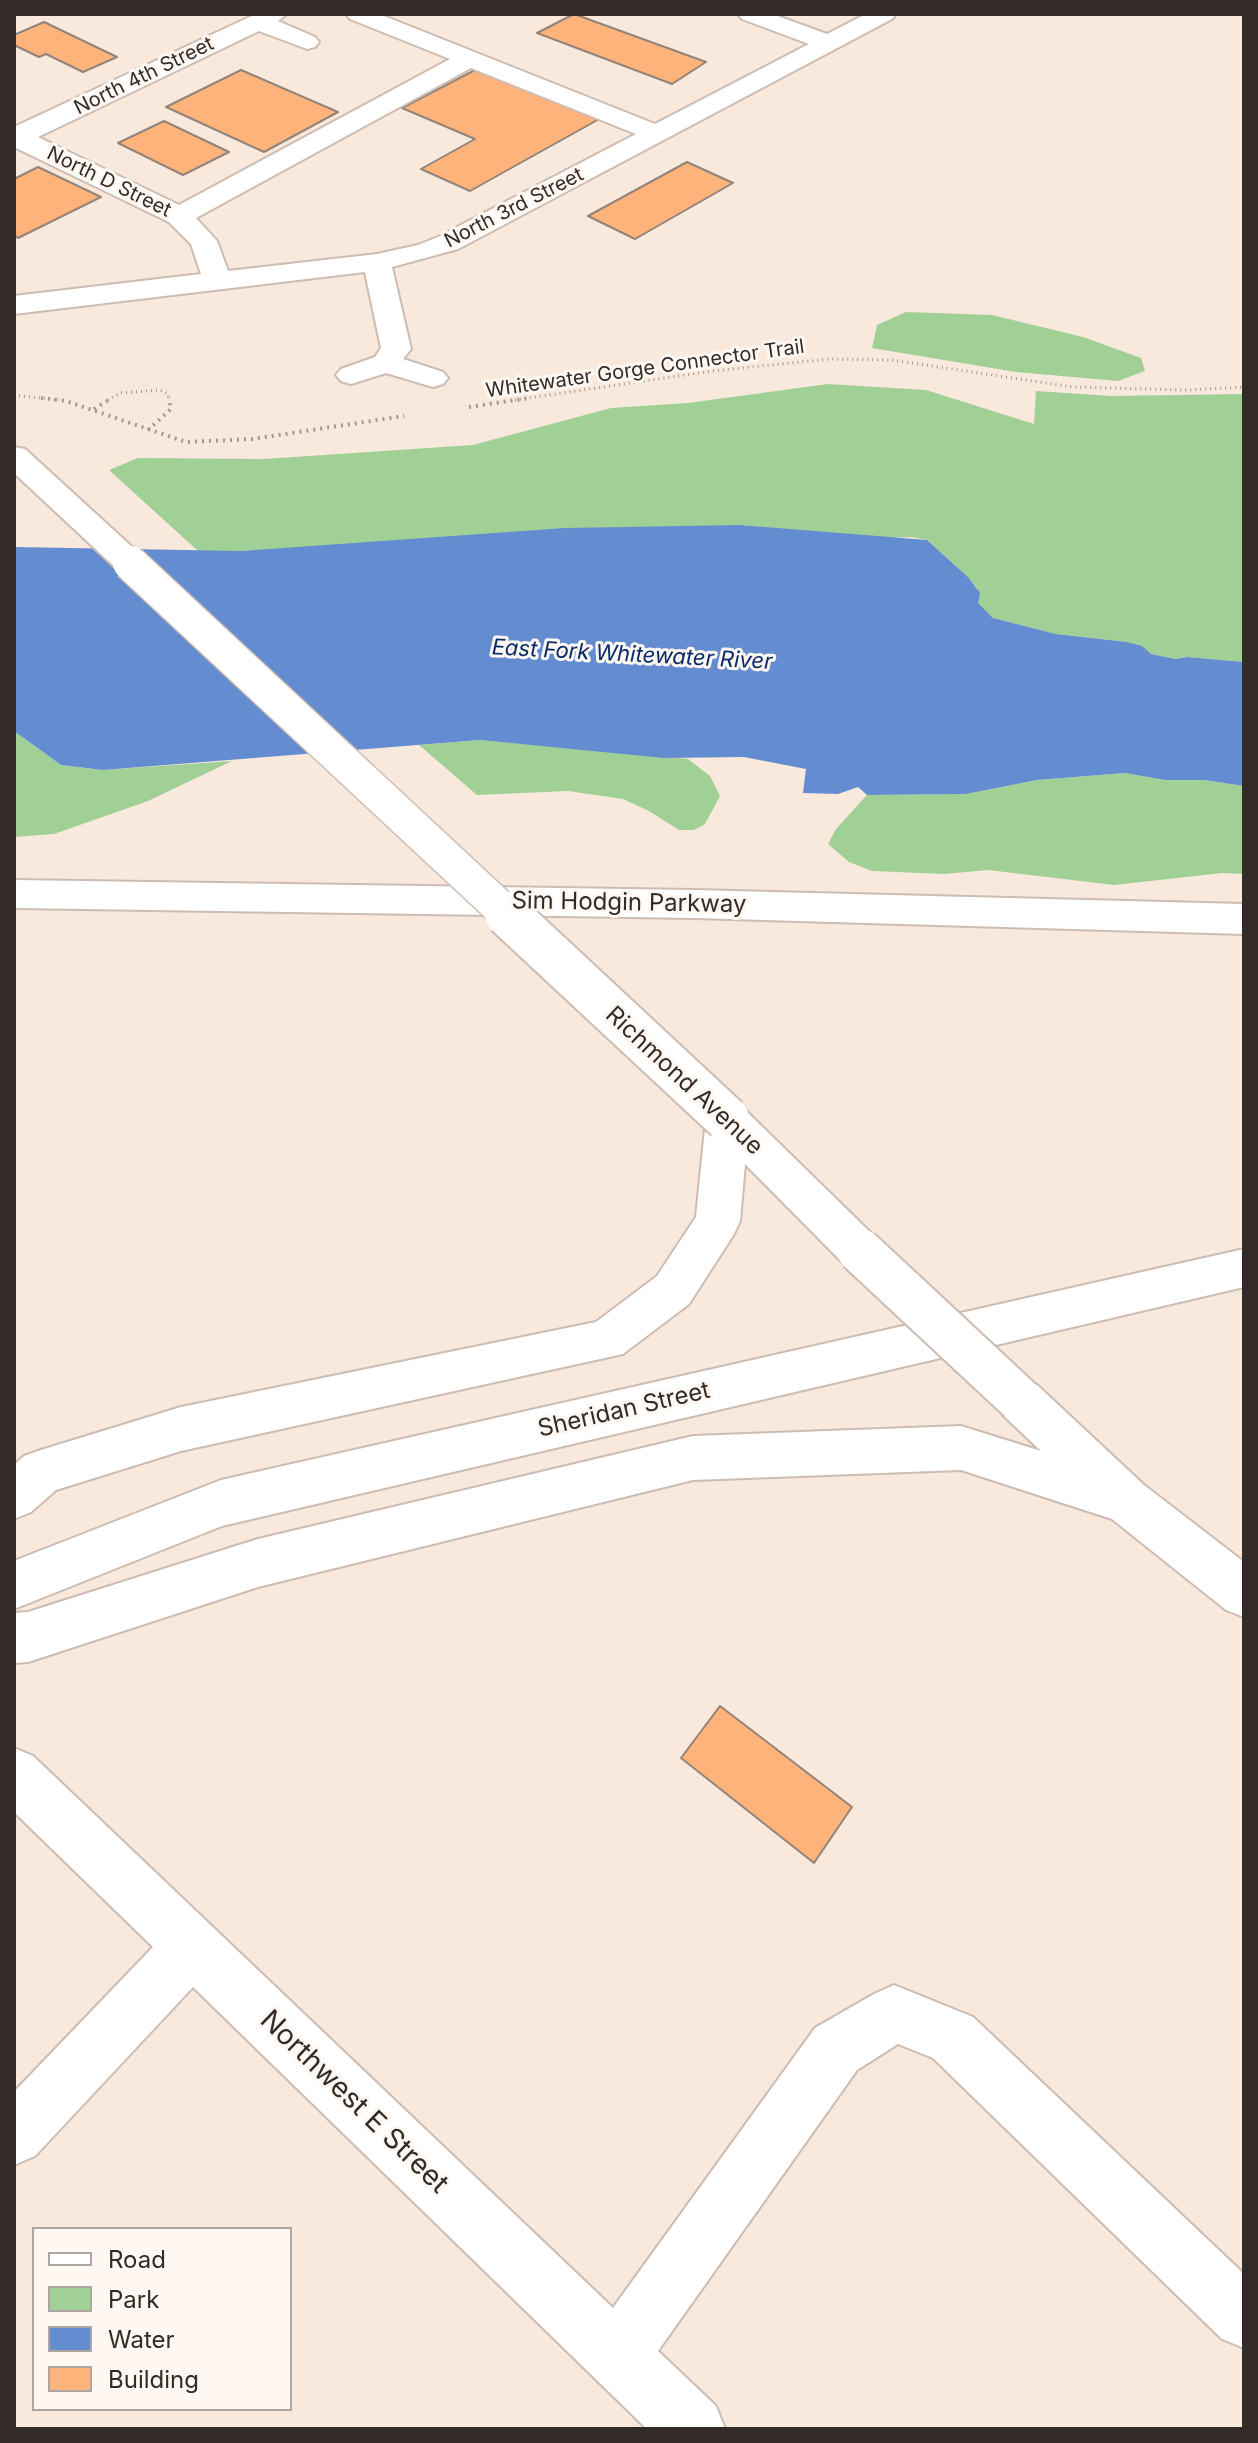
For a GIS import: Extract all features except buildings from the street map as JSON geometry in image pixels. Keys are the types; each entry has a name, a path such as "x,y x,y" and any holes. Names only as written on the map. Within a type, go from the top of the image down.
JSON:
{"street":[{"path":"358,14 658,134"},
{"path":"750,14 829,43"},
{"name":"North 3rd Street","path":"14,305 377,262 448,243 829,43 869,16"},
{"path":"267,18 307,42"},
{"name":"North 4th Street","path":"15,137 267,18"},
{"path":"179,216 469,59"},
{"name":"North D Street","path":"15,137 179,216 203,241 211,257 216,281"},
{"path":"351,375 385,363 396,349 377,262"},
{"path":"385,363 433,378"},
{"name":"Richmond Avenue","path":"14,456 727,1119 859,1250 1127,1501 1244,1593"},
{"name":"Sim Hodgin Parkway","path":"14,894 695,904 1244,919"},
{"path":"14,1496 41,1472 181,1429 607,1340 673,1290 718,1221 727,1119"},
{"name":"Sheridan Street","path":"14,1585 221,1503 1244,1268"},
{"path":"14,1638 28,1637 258,1563 693,1458 961,1448 1127,1501"},
{"name":"Northwest E Street","path":"14,1775 693,2429"},
{"path":"14,2135 193,1946"},
{"path":"617,2355 836,2049 894,2014 953,2037 1244,2317"}],"path":[{"name":"Whitewater Gorge Connector Trail","path":"466,407 712,371 830,359 891,360 1073,387 1185,390 1244,387"},
{"path":"94,410 120,393 160,390 168,394 171,409 148,430"},
{"path":"14,395 43,396 186,442 217,442 405,416"},
{"path":"170,401 179,400"}],"green space":[{"path":"906,312 992,315 1083,337 1141,358 1145,371 1118,381 1016,372 872,348 877,325"},
{"path":"828,384 926,390 1034,424 1036,391 1111,396 1244,394 1244,662 1187,657 1176,659 1151,654 1127,642 1056,634 993,618 977,603 977,588 969,578 927,540 912,537 880,538 740,525 198,551 109,470 138,458 264,459 473,445 611,408 688,403"},
{"path":"14,731 61,765 103,770 232,761 148,801 54,834 14,837"},
{"path":"480,740 688,759 710,776 720,796 705,824 694,830 679,830 623,799 568,791 477,795 419,745"},
{"path":"1125,773 1165,780 1204,780 1244,786 1244,874 1222,873 1114,885 988,870 945,874 872,871 849,862 828,844 836,829 867,795 966,794 1037,780"}],"water":[{"name":"East Fork Whitewater River","path":"740,525 927,540 969,578 980,593 978,603 993,618 1056,634 1127,642 1142,646 1151,654 1176,659 1187,657 1244,662 1244,786 1204,780 1165,780 1125,773 1037,780 966,794 867,795 858,787 838,794 803,793 806,769 744,757 664,758 480,740 103,770 61,765 14,731 14,547 241,551 565,528"}]}
